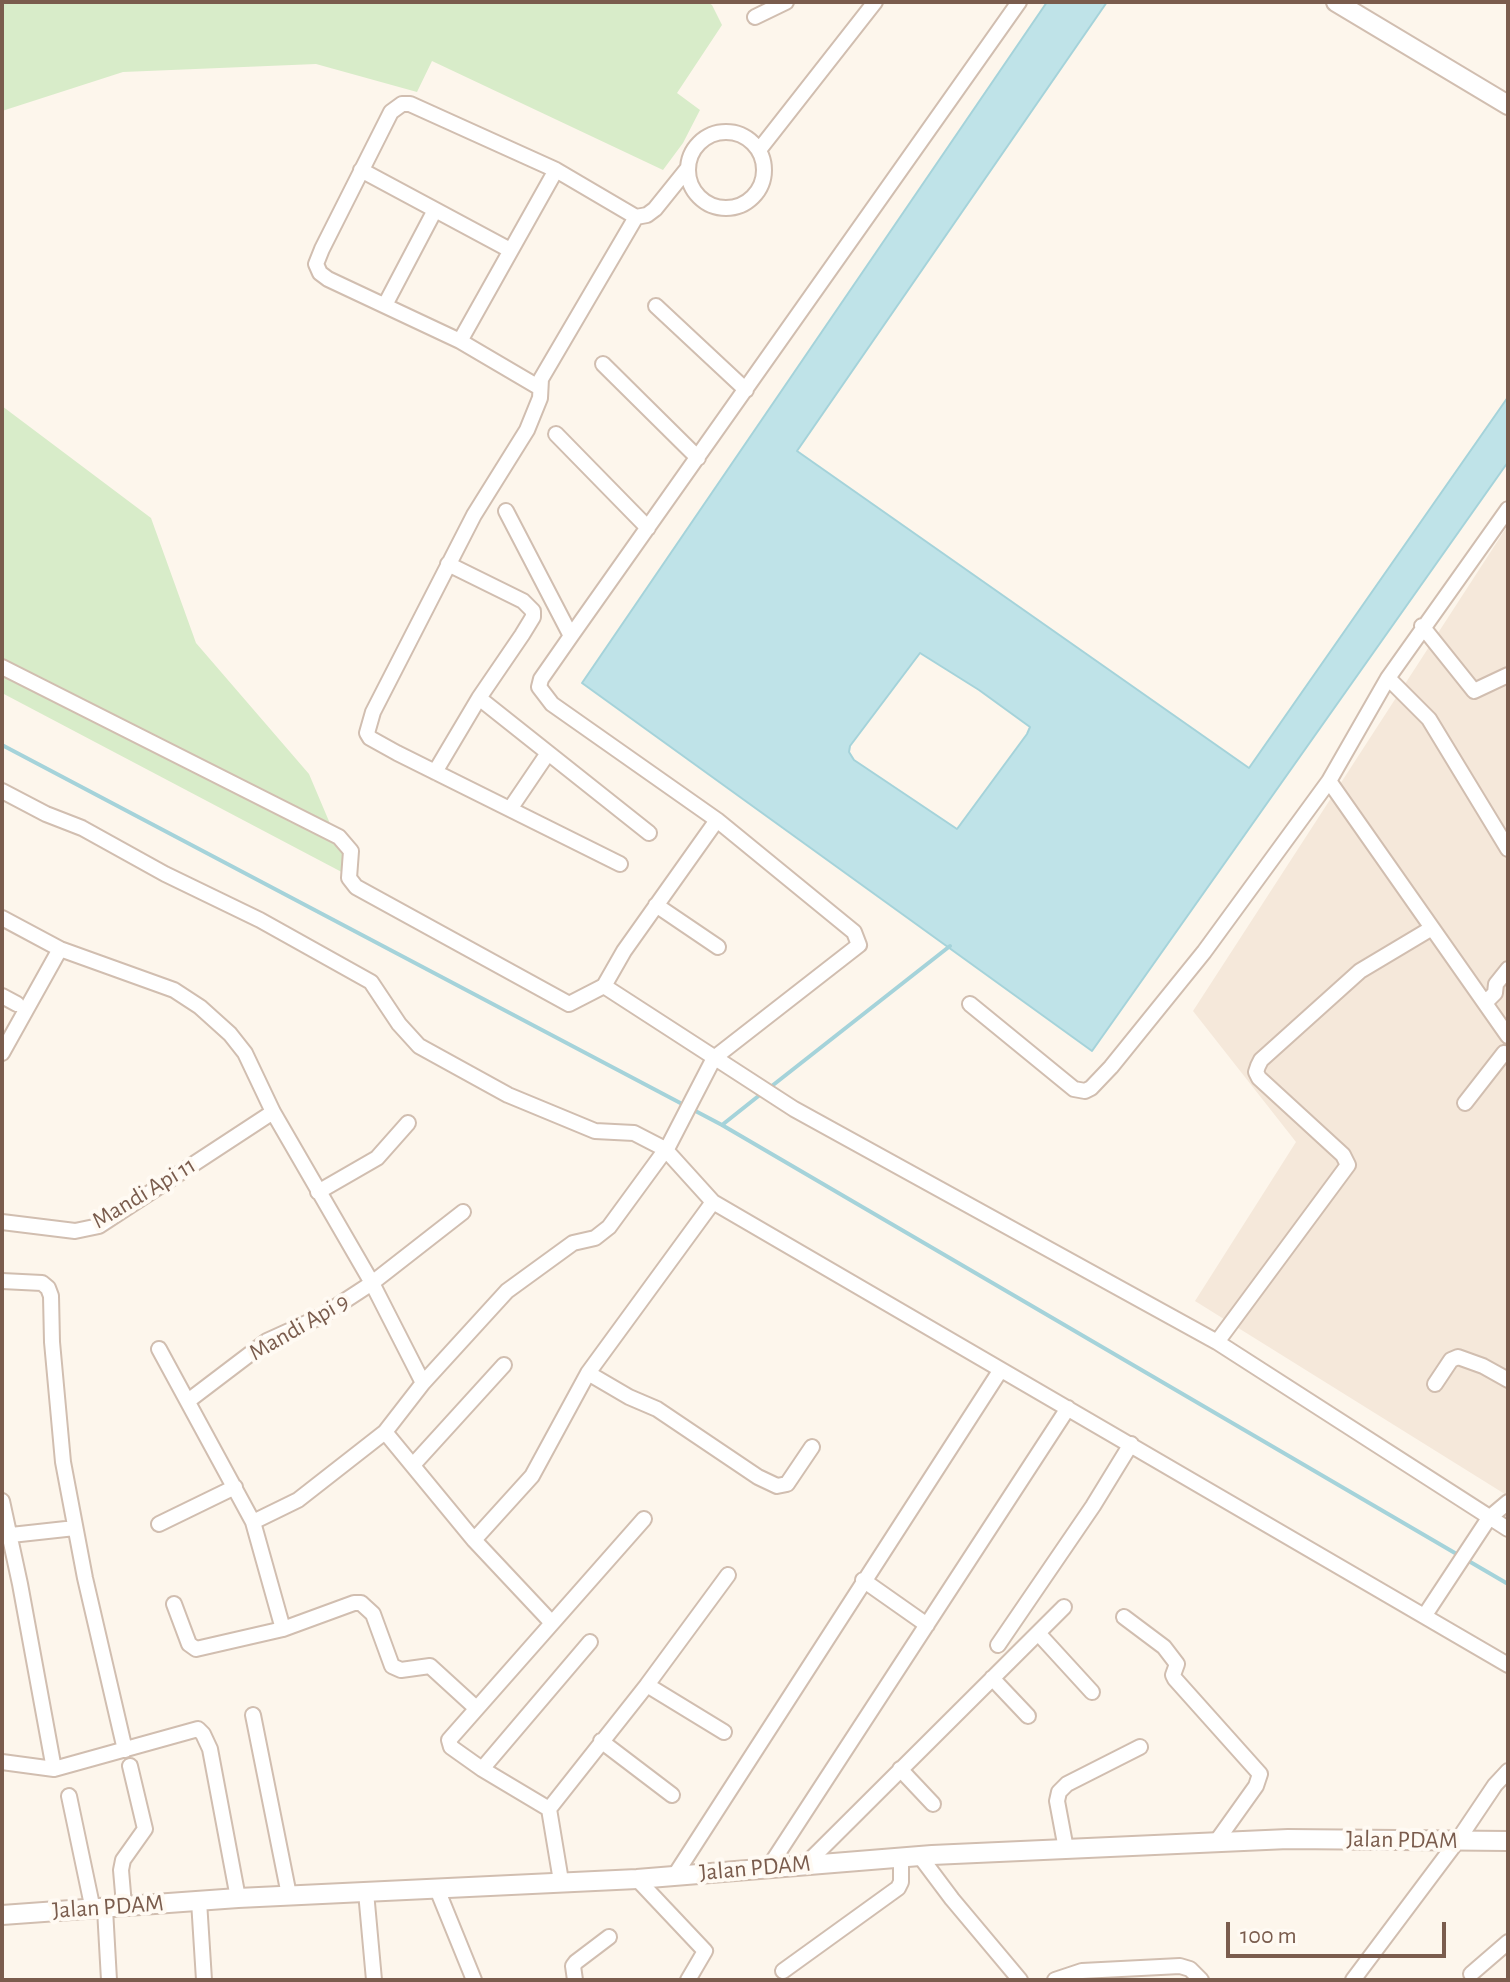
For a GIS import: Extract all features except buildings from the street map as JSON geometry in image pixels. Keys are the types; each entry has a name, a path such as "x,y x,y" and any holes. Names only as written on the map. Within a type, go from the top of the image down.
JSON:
{"street":[{"path":"755,17 786,2"},
{"path":"759,150 875,2"},
{"path":"253,1522 298,1500 385,1432 423,1383 507,1291 573,1243 595,1238 609,1227 667,1147 712,1065 859,945 854,932 717,820 544,697 539,687 541,679 571,636 1019,2"},
{"path":"1336,2 1508,105"},
{"path":"540,388 460,341 320,273 316,264 391,112 402,104 410,104 556,170 636,217 647,215 655,209 688,168 695,148 711,134 733,132 752,142 759,150 764,171 762,182 750,200 730,208 719,207 700,197 689,179 688,168"},
{"path":"361,170 510,250"},
{"path":"460,341 556,170"},
{"path":"385,305 435,210"},
{"path":"620,864 435,772 370,738 367,733 373,712 448,564 474,515 527,430 540,398 541,379 636,217"},
{"path":"656,306 746,390"},
{"path":"603,364 698,458"},
{"path":"556,434 648,528"},
{"path":"970,1004 1074,1089 1085,1091 1091,1088 1204,952 1329,781 1388,678 1422,626 1508,509"},
{"path":"506,511 571,636"},
{"path":"435,772 533,617 533,611 523,601 448,564"},
{"path":"1422,626 1474,691 1508,675"},
{"path":"2,667 339,837 351,851 349,878 356,887 569,1004 604,986 624,951 717,820"},
{"path":"1388,678 1429,719 1508,849"},
{"path":"479,698 649,833"},
{"path":"510,809 548,753"},
{"path":"1329,781 1508,1036"},
{"path":"2,791 46,814 82,828 153,868 260,920 371,982 419,1046 508,1095 595,1131 634,1133 667,1147 713,1202 1508,1665"},
{"path":"656,905 718,947"},
{"path":"2,918 60,949 174,990 200,1007 230,1034 245,1053 273,1112 372,1283 423,1383"},
{"path":"1217,1342 1348,1165 1343,1155 1259,1078 1256,1072 1261,1060 1360,971 1432,928"},
{"path":"2,1053 60,949"},
{"path":"1485,1003 1495,993 1496,984 1508,969"},
{"path":"604,986 712,1065 740,1076 794,1109 1217,1342 1508,1529"},
{"path":"2,996 17,1004"},
{"path":"1465,1103 1507,1052"},
{"name":"Mandi Api 11","path":"2,1222 75,1231 99,1226 273,1112"},
{"path":"318,1192 377,1158 408,1123"},
{"path":"474,1540 532,1476 588,1373 713,1202"},
{"name":"Mandi Api 9","path":"188,1401 267,1341 320,1317 372,1283 463,1212"},
{"path":"2,1281 42,1283 51,1296 63,1462 125,1750"},
{"path":"159,1349 253,1522 283,1629"},
{"path":"1435,1384 1451,1360 1458,1357 1508,1380"},
{"path":"413,1465 504,1365"},
{"path":"675,1875 1000,1371"},
{"path":"588,1373 657,1409 758,1477 777,1486 787,1484 812,1447"},
{"path":"769,1867 1068,1408"},
{"path":"385,1432 474,1540 552,1623"},
{"path":"998,1645 1093,1506 1131,1444"},
{"path":"159,1524 235,1487"},
{"path":"2,1501 6,1535 54,1769"},
{"path":"1425,1615 1489,1518 1508,1502"},
{"path":"549,1809 482,1769 451,1747 449,1740 644,1519"},
{"path":"6,1535 75,1528"},
{"path":"561,1881 549,1809 647,1685 728,1575"},
{"path":"863,1580 927,1625"},
{"path":"174,1604 189,1644 196,1649 283,1629 361,1603 373,1614 392,1666 401,1670 430,1666 476,1708"},
{"path":"807,1863 1064,1607"},
{"path":"1124,1617 1164,1647 1177,1664 1173,1675 1175,1679 1260,1774 1256,1786 1216,1842"},
{"path":"1038,1633 1092,1692"},
{"path":"482,1769 590,1642"},
{"path":"992,1678 1028,1716"},
{"path":"647,1685 724,1732"},
{"path":"253,1715 289,1895"},
{"path":"2,1762 54,1769 198,1729 210,1749 238,1898"},
{"path":"601,1741 672,1795"},
{"path":"1066,1849 1057,1801 1059,1792 1067,1784 1140,1747"},
{"path":"124,1905 123,1860 145,1829 130,1766"},
{"path":"900,1769 933,1804"},
{"path":"1353,1980 1508,1771"},
{"path":"69,1796 99,1910 109,1980"},
{"name":"Jalan PDAM","path":"2,1915 289,1895 637,1879 910,1856 1288,1839 1508,1841"},
{"path":"783,1971 898,1888 910,1856 952,1899 1020,1980"},
{"path":"637,1879 704,1949 695,1977"},
{"path":"437,1889 474,1980"},
{"path":"366,1892 374,1980"},
{"path":"199,1901 204,1980"},
{"path":"575,1980 573,1966 576,1962 609,1937"},
{"path":"1471,1974 1508,1942"},
{"path":"1055,1980 1082,1971 1180,1966 1196,1973 1201,1980"}],"shaded area":[{"path":"1508,525 1508,1496 1195,1301 1296,1142 1193,1011"}],"green space":[{"path":"2,2 707,2 712,5 722,25 677,93 700,110 683,143 663,170 432,61 417,92 316,64 123,72 2,111"},
{"path":"2,406 151,518 196,643 309,774 353,878 2,693"}],"water":[{"path":"1047,2 1107,2 797,451 1249,768 1508,397 1508,462 1092,1051 582,683","holes":["920,653 1030,727 957,829 854,760 849,752 850,746"]}],"waterway":[{"path":"2,745 722,1125 1508,1584"},
{"path":"768,1089 950,946"},
{"path":"722,1125 761,1094"}]}
